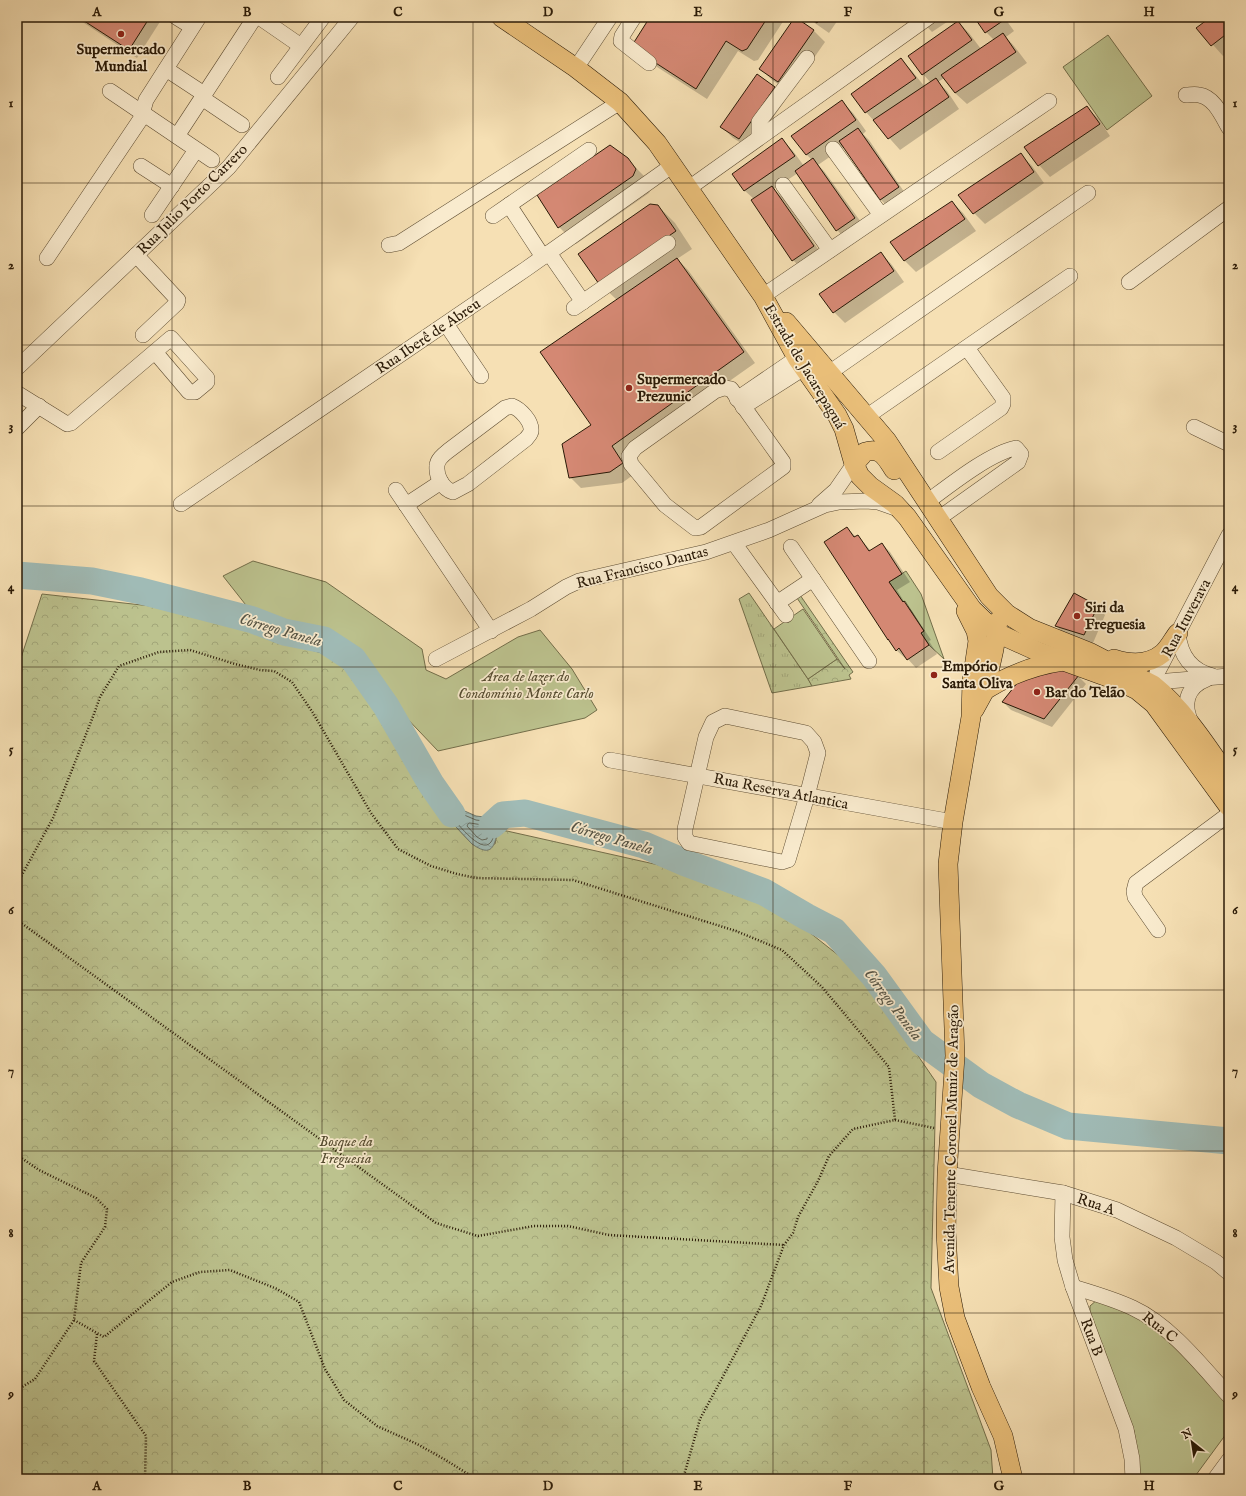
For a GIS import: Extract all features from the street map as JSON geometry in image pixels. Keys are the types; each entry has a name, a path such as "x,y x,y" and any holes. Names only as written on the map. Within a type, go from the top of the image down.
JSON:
{"main road":[{"name":"Estrada de Jacarepaguá","path":"501,17 576,68 620,102 657,143 763,296 800,363 837,415 844,429 854,464 860,476 895,504 907,517 972,609 997,632 1039,652 1127,686 1146,697 1154,704 1229,807"},
{"name":"Estrada de Jacarepaguá","path":"763,296 887,441 989,596 1007,614 1029,628 1089,652 1153,685 1162,692 1194,728 1229,778"},
{"path":"854,464 865,452 870,451 882,453 908,489 927,502"},
{"name":"Avenida Tenente Coronel Muniz de Aragão","path":"959,592 966,613 976,631 978,641 972,681 971,717 953,822 948,864 955,1056 946,1232 949,1287 955,1318 981,1387 1003,1436 1013,1479"},
{"name":"Avenida Tenente Coronel Muniz de Aragão","path":"971,717 985,690 997,632 998,615 989,596"},
{"path":"1089,652 1126,663 1143,662 1164,653 1178,633"},
{"path":"985,690 1001,680 1044,663 1063,661"}],"street":[{"path":"47,258 144,114 146,100 195,22 176,17"},
{"path":"177,136 255,17"},
{"path":"259,17 301,46"},
{"path":"278,77 323,17"},
{"name":"Rua Julio Porto Carrero","path":"17,368 229,166 351,17"},
{"path":"576,68 610,17"},
{"path":"634,17 622,36 621,41 649,64"},
{"path":"689,188 929,17"},
{"path":"759,137 759,122 807,58"},
{"path":"166,69 242,125"},
{"path":"110,91 212,160"},
{"path":"1186,95 1208,97 1219,110 1229,128"},
{"path":"763,296 1049,101"},
{"path":"389,245 399,244 620,102"},
{"path":"833,149 880,216"},
{"path":"152,215 196,150"},
{"path":"492,216 589,150"},
{"name":"Rua Iberê de Abreu","path":"181,504 446,324 673,165"},
{"path":"141,166 172,186"},
{"path":"783,185 830,250"},
{"path":"829,373 1088,193"},
{"path":"509,205 546,255 579,305 668,243"},
{"path":"1129,282 1229,208"},
{"path":"136,255 178,300 177,303 143,335"},
{"path":"866,417 1070,276"},
{"path":"446,324 481,376"},
{"path":"938,452 1001,408 1004,404 1003,398 967,348"},
{"path":"17,392 67,424 74,421 155,352"},
{"path":"740,403 800,363"},
{"path":"724,388 731,389 740,403 784,462 783,467 701,527 695,528 665,505 632,464 629,456 635,448 715,391 724,388"},
{"path":"17,428 39,406"},
{"path":"512,406 518,408 530,424 531,432 526,439 468,484 453,492 448,490 441,482 437,466 440,458 505,408 512,406"},
{"path":"1194,427 1229,444"},
{"path":"927,502 972,470 1005,450 1016,448 1021,454 1018,462 938,519"},
{"name":"Rua Francisco Dantas","path":"812,511 836,490 854,464"},
{"path":"406,505 441,482"},
{"path":"396,490 491,631"},
{"name":"Rua Francisco Dantas","path":"436,659 491,631 531,609 566,587 579,581 706,552 768,530 825,505 853,500 878,502 901,511"},
{"name":"Rua Ituverava","path":"1154,704 1153,685 1157,673 1229,535"},
{"path":"734,543 782,609 813,579"},
{"path":"791,548 869,661"},
{"path":"1178,633 1179,643 1186,660 1200,672 1222,676"},
{"path":"1127,686 1153,685 1168,681 1222,676"},
{"path":"1194,728 1188,715 1188,694 1202,681 1222,676"},
{"path":"725,716 806,733 814,742 818,753 807,796 788,860 782,862 689,843 685,837 685,829 696,775 706,737 713,722 725,716"},
{"name":"Rua Reserva Atlantica","path":"610,760 953,822"},
{"path":"1158,930 1136,897 1134,891 1136,883 1229,814"},
{"name":"Rua A","path":"948,1174 1063,1193 1117,1210 1169,1235 1216,1262 1229,1273"},
{"name":"Rua B","path":"1063,1193 1062,1237 1065,1260 1073,1287 1126,1429 1132,1459 1133,1479"},
{"name":"Rua C","path":"1073,1287 1135,1308 1161,1326 1190,1352 1229,1396"},
{"path":"1215,1479 1229,1460"}],"path":[{"path":"17,884 53,818 100,697 119,666 159,652 190,650 235,664 260,670 274,671 292,682 313,713 371,813 398,849 431,866 476,878 573,880 736,931 782,950 822,987 889,1067 895,1120"},
{"path":"17,920 436,1223 478,1236 534,1226 568,1226 610,1235 784,1245"},
{"path":"684,1479 700,1420 761,1306 784,1245 793,1233 798,1217 818,1181 829,1156 853,1129 895,1120 950,1132"},
{"path":"17,1155 39,1170 96,1198 107,1209 105,1227 81,1263 74,1320 35,1379 17,1390"},
{"path":"74,1320 104,1337 172,1282 200,1272 230,1270 277,1289 299,1302 325,1369 344,1400 376,1426 417,1444 476,1479"},
{"path":"98,1334 94,1362 146,1436 146,1479"}],"green space":[{"path":"1108,35 1152,96 1107,130 1063,67"},
{"name":"Área de lazer do Condomínio Monte Carlo","path":"253,561 326,582 422,649 426,670 446,679 518,637 540,630 572,669 597,710 585,718 438,751 380,690 308,635 249,609 223,576"},
{"path":"906,571 921,594 944,659 929,645 921,633 924,631 905,601 903,602 889,582"},
{"path":"749,593 812,686 772,693 739,599"},
{"name":"Bosque da Freguesia","path":"42,594 178,609 331,656 367,685 428,797 472,844 495,844 498,829 681,870 780,909 862,974 936,1082 931,1288 991,1450 993,1479 17,1479 17,670"},
{"path":"800,595 853,672 849,675 851,679 812,686 808,679 837,659 845,669 797,598"},
{"path":"803,609 837,659 808,679 774,629"},
{"path":"1098,1299 1145,1321 1203,1371 1229,1406 1229,1430 1193,1479 1140,1479 1134,1431 1090,1315 1090,1306"}],"water":[{"path":"431,784 451,805 476,816 484,817 507,809 515,809 525,813 512,816 504,820 499,827 494,845 491,849 481,849 472,844 428,797"}],"building":[{"name":"Supermercado Mundial","path":"78,17 150,17 129,50"},
{"path":"650,17 768,17 747,49 742,51 726,41 696,89 631,47"},
{"path":"795,17 814,30 778,82 759,69"},
{"path":"809,17 821,17 817,23"},
{"path":"974,17 1002,17 1004,20 985,33"},
{"path":"1211,17 1229,17 1229,32 1211,46 1196,28"},
{"path":"958,21 972,40 922,75 908,56"},
{"path":"1003,33 1016,52 955,93 941,75"},
{"path":"901,58 916,78 865,113 851,94"},
{"path":"757,74 775,87 739,139 720,127"},
{"path":"936,78 949,97 888,139 873,120"},
{"path":"842,100 856,120 806,155 791,136"},
{"path":"1087,106 1100,124 1038,166 1024,147"},
{"path":"858,128 899,187 880,200 839,141"},
{"path":"782,138 795,156 744,191 732,174"},
{"path":"610,145 628,158 636,169 633,176 558,228 537,195"},
{"path":"1021,153 1034,172 973,214 958,195"},
{"path":"813,158 855,218 836,231 795,171"},
{"path":"772,186 814,246 792,261 751,200"},
{"path":"952,201 965,219 904,261 890,242"},
{"path":"650,204 658,205 676,231 599,284 578,254"},
{"path":"881,252 894,271 833,313 819,294"},
{"name":"Supermercado Prezunic","path":"677,258 744,352 612,446 623,463 610,472 569,478 562,444 591,425 540,352"},
{"path":"847,527 854,537 858,535 869,551 882,543 902,574 889,582 924,631 921,633 929,645 907,660 899,648 896,651 888,640 824,542"},
{"name":"Siri da Freguesia","path":"1074,593 1098,606 1084,635 1055,626"},
{"name":"Bar do Telão","path":"1061,667 1079,675 1044,719 1002,702 1018,682"}],"waterway":[{"name":"Córrego Panela","path":"17,575 92,581 141,591 253,620 284,632 324,640 353,659 386,706 431,784 452,814"},
{"name":"Córrego Panela","path":"492,825 503,815 525,813 644,845 686,863 764,892 834,931 874,976 922,1042 981,1085 1018,1105 1068,1126 1229,1141"}],"place":[{"name":"Supermercado Mundial","path":"121,34"},
{"name":"Supermercado Prezunic","path":"629,388"},
{"name":"Siri da Freguesia","path":"1077,616"},
{"name":"Empório Santa Oliva","path":"934,675"},
{"name":"Bar do Telão","path":"1037,692"}]}
